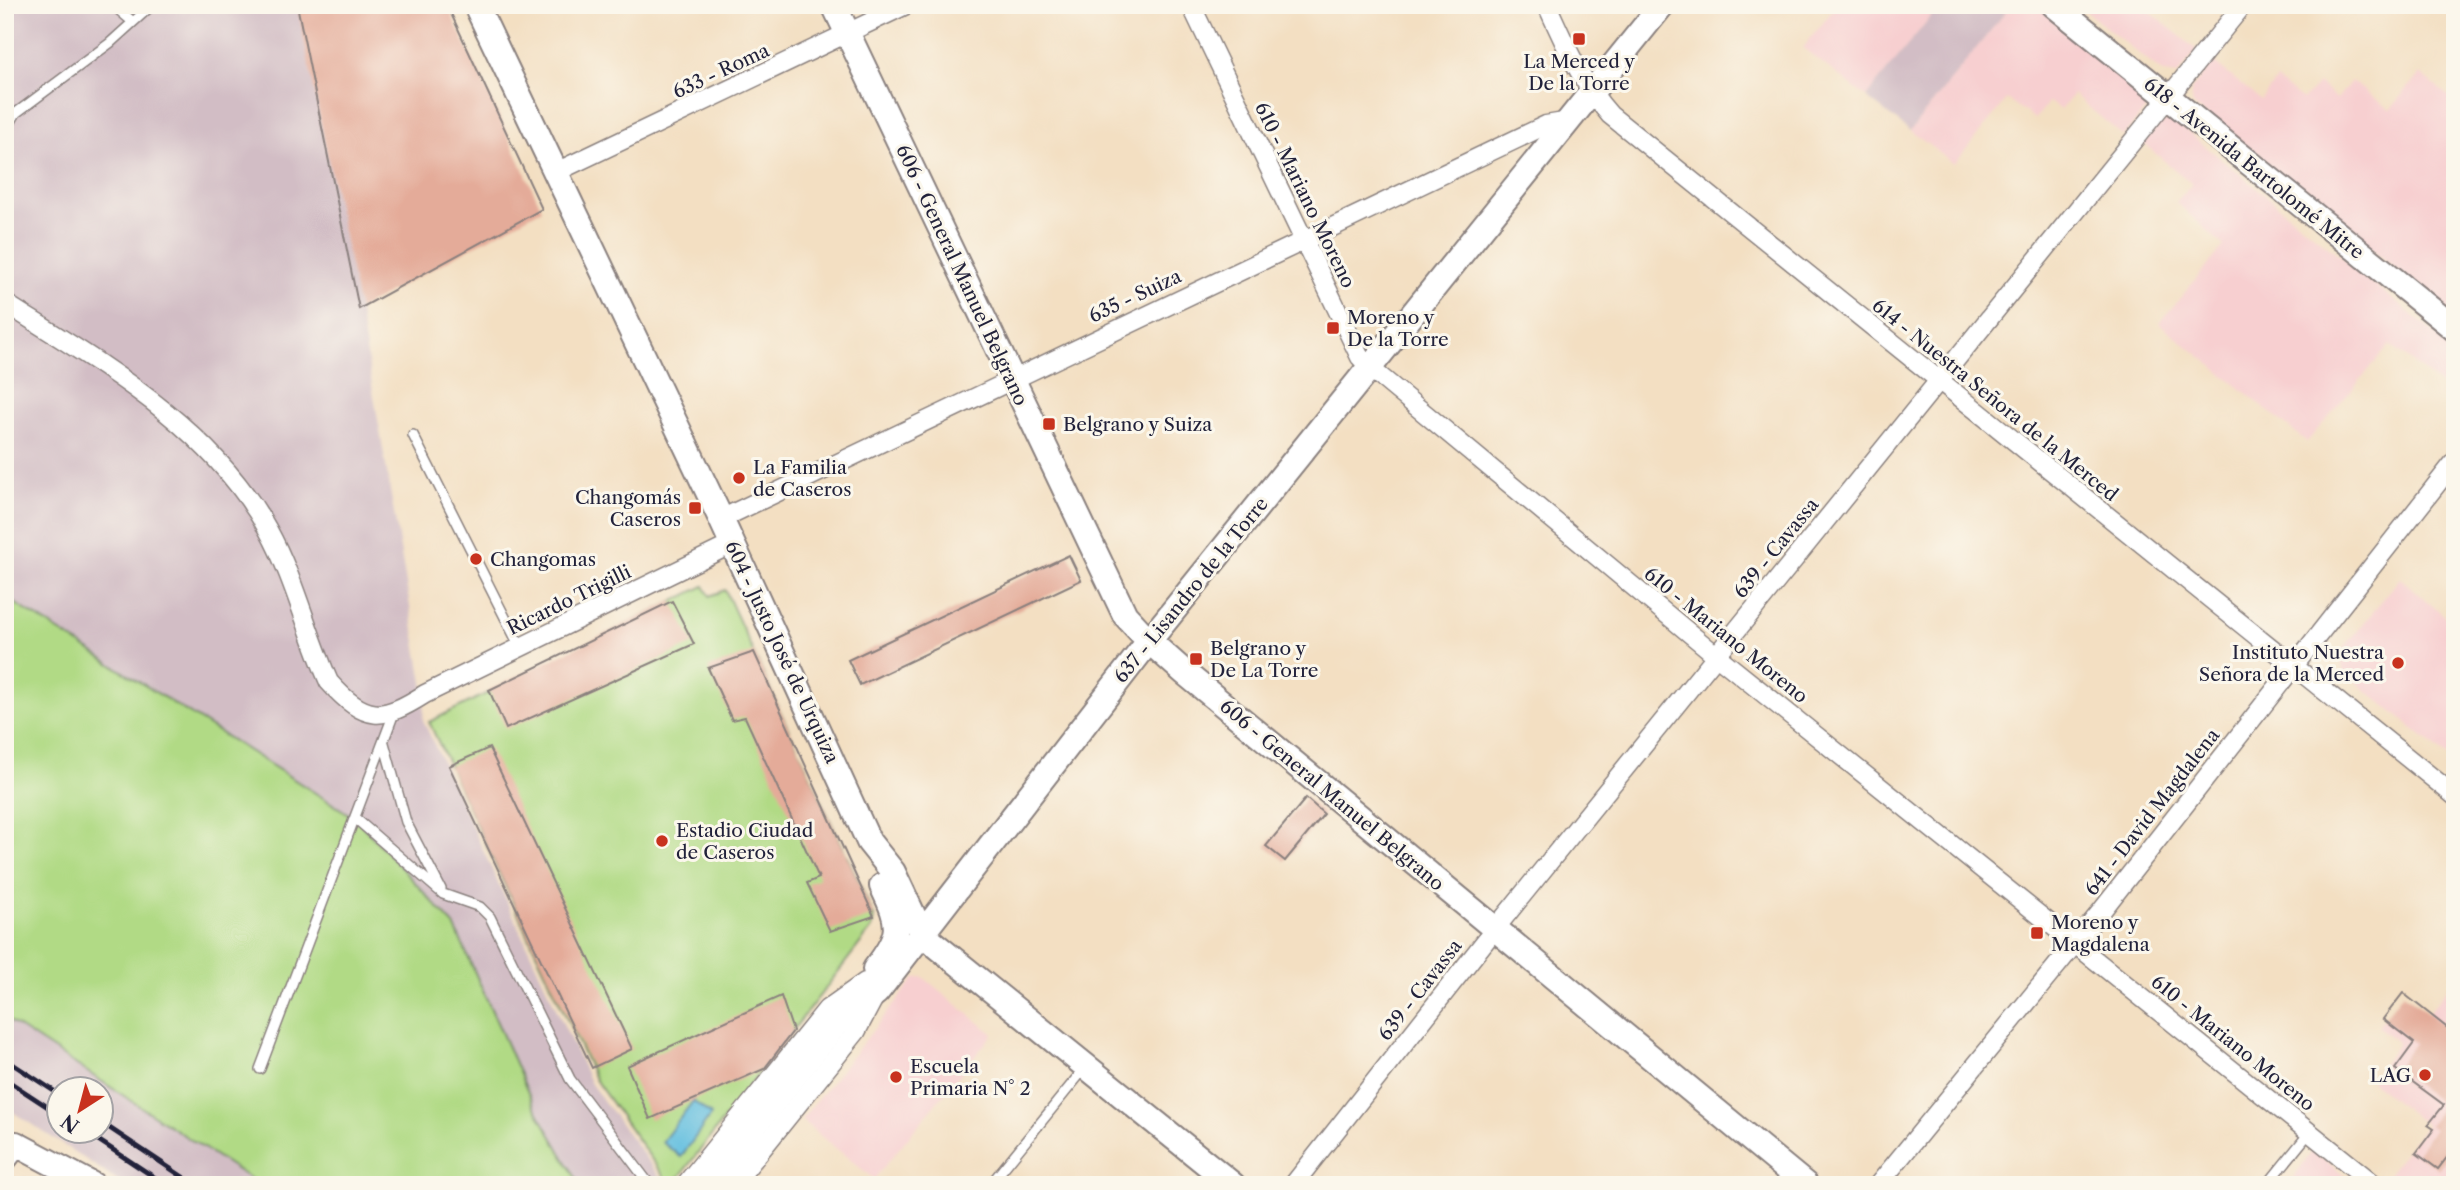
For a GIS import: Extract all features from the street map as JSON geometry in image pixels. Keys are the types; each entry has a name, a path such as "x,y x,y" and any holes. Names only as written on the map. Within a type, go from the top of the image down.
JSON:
{"street":[{"name":"604 - Justo José de Urquiza","path":"476,5 721,519 869,842 892,872 922,934 1233,1185"},
{"name":"606 - General Manuel Belgrano","path":"834,5 1125,615 1149,641 1494,930 1806,1185"},
{"name":"633 - Roma","path":"554,173 906,5"},
{"name":"610 - Mariano Moreno","path":"1191,5 1360,358 1370,369 1717,656 2375,1185"},
{"name":"614 - Nuestra Señora de la Merced","path":"1547,5 1590,92 1610,115 2455,796"},
{"name":"637 - Lisandro de la Torre","path":"685,1185 827,1009 871,987 922,934 1149,641 1662,5"},
{"name":"618 - Avenida Bartolomé Mitre","path":"2054,5 2455,329"},
{"name":"639 - Cavassa","path":"1293,1185 1494,930 2243,5"},
{"name":"635 - Suiza","path":"721,519 1011,378 1546,125 1570,121"},
{"path":"5,303 140,393 226,467 269,532 329,682 340,695 371,713 394,713"},
{"name":"641 - David Magdalena","path":"1878,1185 2075,943 2455,461"},
{"name":"Ricardo Trigilli","path":"394,713 425,694 732,544"},
{"path":"707,1185 840,1021 871,987 892,947 897,930 894,910 878,880 869,842"},
{"name":"637 - Lisandro de la Torre","path":"738,1183 856,1032 871,987"},
{"path":"14,1148 77,1185"},
{"path":"14,1148 93,1185"}],"lane":[{"path":"113,5 133,22"},
{"path":"5,154 10,123 16,113 110,43 152,5"},
{"path":"413,435 520,647"},
{"path":"260,1069 394,713"},
{"path":"384,741 406,821 443,894"},
{"path":"355,818 443,894 480,907 490,917 570,1079 650,1185"},
{"path":"990,1185 1087,1067"},
{"path":"2267,1185 2310,1132"}],"shaded area":[{"path":"5,5 297,5 360,315 425,694 423,720 591,1084 666,1185 125,1185 62,1144 116,1144 116,1074 46,1074 46,1134 5,1107"},
{"path":"1837,5 1940,5 1866,97 1803,48"},
{"path":"1940,5 2011,5 1910,131 1866,97"},
{"path":"2011,5 2038,5 2143,91 2149,105 2123,136 2073,94 2061,110 2049,102 2035,119 2007,99 1954,164 1910,131"},
{"path":"2078,5 2154,5 2149,11 2197,50 2178,75 2163,73"},
{"path":"2213,62 2261,100 2276,80 2303,100 2318,83 2337,99 2351,81 2390,109 2420,74 2455,101 2455,317 2193,105 2191,90"},
{"path":"2169,120 2182,127 2455,350 2455,396 2390,345 2307,442 2159,323 2224,246 2176,202 2192,184 2143,143 2160,124"},
{"name":"Instituto Nuestra Señora de la Merced","path":"2400,578 2455,625 2455,763 2344,672 2339,654"},
{"name":"Escuela Primaria N° 2","path":"923,977 993,1034 874,1179 801,1120 915,978"},
{"path":"2455,979 2455,1164 2439,1185 2387,1185 2383,1181 2426,1125 2371,1081 2398,1043 2378,1026 2403,993 2428,1013"},
{"path":"2313,1150 2355,1185 2288,1185"}],"green space":[{"name":"Estadio Ciudad de Caseros","path":"704,586 710,596 725,590 874,916 872,928 673,1185 670,1185 596,1081 429,722"},
{"path":"5,597 355,818 454,925 534,1106 580,1185 260,1185 116,1091 116,1074 91,1074 5,1018"}],"water":[{"path":"693,1101 711,1115 681,1157 662,1142"}],"building":[{"path":"297,5 447,5 542,209 359,309"},
{"path":"1069,555 1081,580 860,685 848,660"},
{"path":"672,601 694,644 506,729 489,690"},
{"path":"754,652 874,916 830,931 807,883 819,878 745,717 732,720 708,668"},
{"path":"489,748 632,1049 592,1068 449,766"},
{"path":"1306,798 1324,814 1285,861 1266,846"},
{"path":"2403,993 2455,1034 2455,1147 2438,1169 2416,1153 2434,1129 2428,1125 2444,1105 2395,1069 2414,1043 2383,1019"},
{"path":"781,996 793,1031 764,1069 650,1119 627,1066"}],"railway":[{"path":"5,1059 46,1086"},
{"path":"5,1079 46,1106"},
{"path":"116,1132 195,1185"},
{"path":"104,1144 166,1185"}],"place":[{"name":"La Merced y De la Torre","path":"1579,39"},
{"name":"Moreno y De la Torre","path":"1333,328"},
{"name":"Belgrano y Suiza","path":"1049,424"},
{"name":"La Familia de Caseros","path":"739,478"},
{"name":"Changomás Caseros","path":"695,508"},
{"name":"Changomas","path":"476,559"},
{"name":"Belgrano y De La Torre","path":"1196,659"},
{"name":"Instituto Nuestra Señora de la Merced","path":"2398,663"},
{"name":"Estadio Ciudad de Caseros","path":"662,841"},
{"name":"Moreno y Magdalena","path":"2037,933"},
{"name":"LAG","path":"2425,1075"},
{"name":"Escuela Primaria N° 2","path":"896,1077"}]}
